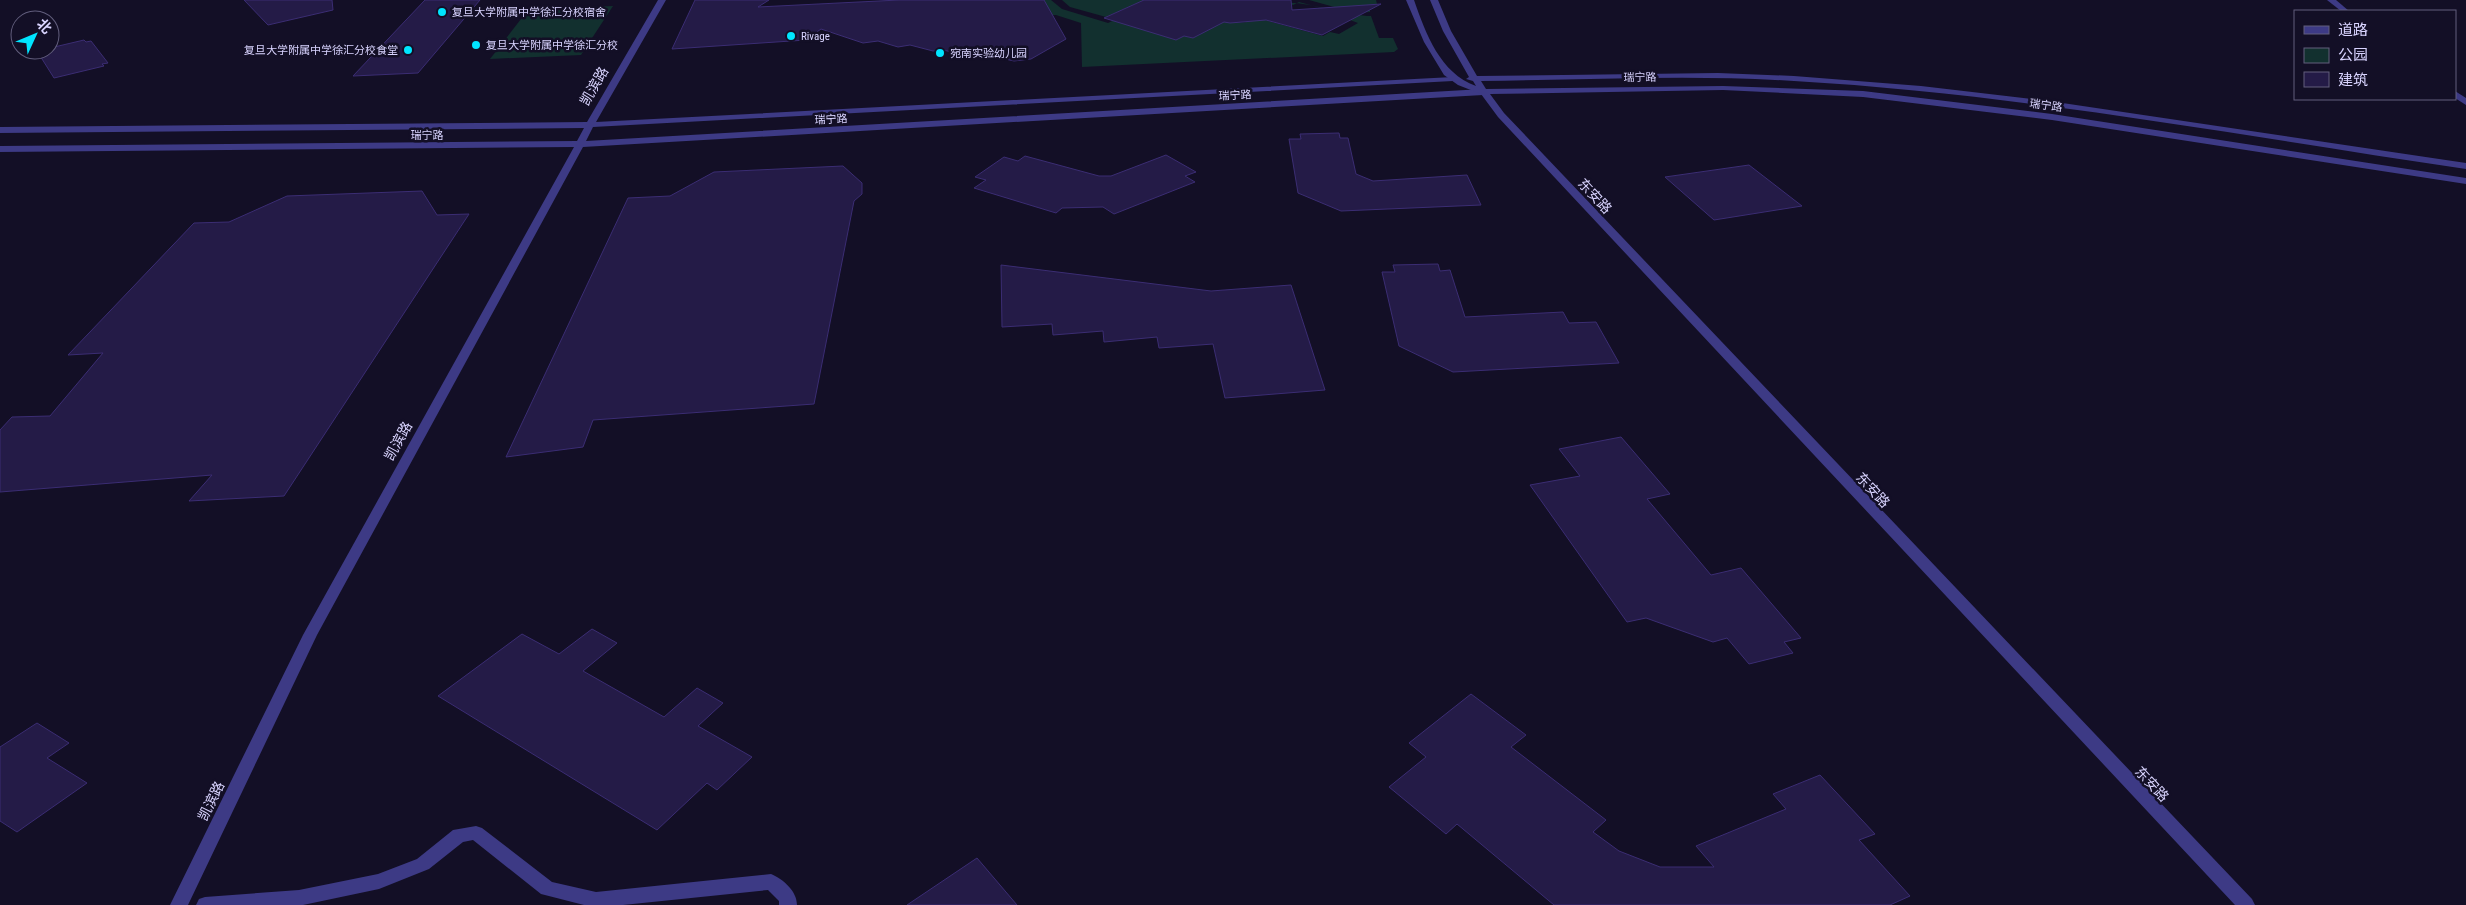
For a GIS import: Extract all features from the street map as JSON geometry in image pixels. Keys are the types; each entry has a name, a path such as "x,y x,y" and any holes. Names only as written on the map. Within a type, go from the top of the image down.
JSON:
{"street":[{"name":"凯滨路","path":"179,905 310,635 590,125 662,0"},
{"name":"东安路","path":"1410,0 1419,25 1437,57 1454,79 1483,92"},
{"name":"东安路","path":"1434,0 1450,36 1483,92 1501,116 1564,185 2246,905"},
{"path":"2331,0 2345,10"},
{"name":"瑞宁路","path":"0,130 590,125 1475,78 1718,75 1794,78 1921,88 2049,104 2466,166"},
{"name":"瑞宁路","path":"0,149 580,144 1483,92 1714,88 1863,94 2014,111 2466,181"},
{"path":"206,905 299,898 379,881 423,864 459,835 476,833 547,889 596,900 771,882 788,898 788,905"}],"green space":[{"path":"1051,0 1062,9 1108,23 1140,8 1184,36 1193,38 1214,26 1154,2 1195,15 1226,22 1240,23 1253,21 1264,15 1265,20 1323,36 1330,32 1339,34 1358,23 1350,20 1355,17 1312,5 1351,14 1371,16 1379,38 1393,38 1398,49 1394,52 1082,67 1081,23 1056,15 828,24"},
{"path":"1062,0 1144,0 1106,17 1070,7"},
{"path":"1309,0 1376,0 1377,4 1370,5 1370,12 1356,13"},
{"path":"613,6 581,55 490,59 528,10"}],"building":[{"path":"244,0 332,0 333,10 268,25"},
{"name":"复旦大学附属中学徐汇分校食堂","path":"425,0 480,0 418,73 353,76"},
{"path":"695,0 769,0 758,7 899,0 1044,0 1066,39 1031,59 1014,61 979,53 965,55 943,50 933,51 910,45 898,47 878,41 863,43 821,29 806,40 672,49"},
{"path":"1144,0 1291,0 1292,10 1381,4 1322,35 1266,20 1224,22 1193,38 1184,36 1176,40 1104,18"},
{"path":"84,40 86,42 91,41 108,63 102,64 104,66 54,78 43,60 60,60 60,46"},
{"path":"1339,133 1340,138 1348,138 1356,174 1373,181 1467,175 1481,205 1341,211 1298,193 1289,139 1301,139 1300,134"},
{"path":"1166,155 1196,172 1185,176 1195,182 1114,214 1103,207 1062,208 1056,213 974,188 986,180 975,177 1004,157 1018,161 1025,156 1099,176 1111,176"},
{"path":"1749,165 1802,206 1714,220 1665,177"},
{"path":"843,166 862,183 862,194 854,201 814,404 593,420 583,447 506,457 628,198 670,196 714,172"},
{"path":"422,191 437,215 469,214 284,496 189,501 212,475 0,492 0,430 12,417 50,416 103,353 68,355 194,223 229,222 287,196"},
{"path":"1438,264 1440,271 1450,270 1465,317 1563,312 1569,323 1596,322 1619,363 1453,372 1399,346 1382,272 1395,272 1393,265"},
{"path":"1001,265 1211,291 1291,285 1325,390 1225,398 1213,344 1159,348 1157,337 1104,342 1103,331 1053,335 1052,324 1002,327"},
{"path":"1621,437 1670,494 1647,499 1711,575 1741,568 1801,638 1784,642 1793,653 1749,664 1727,638 1713,642 1646,618 1627,622 1530,485 1580,476 1559,449"},
{"path":"592,629 617,643 583,671 664,717 697,688 723,703 698,726 752,757 717,790 707,783 657,830 438,696 522,634 559,654"},
{"path":"1471,694 1526,735 1511,747 1606,820 1593,832 1619,851 1660,867 1714,867 1696,846 1786,809 1773,794 1820,775 1875,834 1859,840 1910,896 1890,905 1554,905 1457,824 1446,834 1389,787 1426,757 1409,743"},
{"path":"37,723 69,743 47,758 87,783 17,832 0,821 0,747"},
{"path":"977,858 1017,905 907,905"}],"place":[{"name":"复旦大学附属中学徐汇分校宿舍","path":"442,12"},
{"name":"Rivage","path":"791,36"},
{"name":"复旦大学附属中学徐汇分校","path":"476,45"},
{"name":"复旦大学附属中学徐汇分校食堂","path":"408,50"},
{"name":"宛南实验幼儿园","path":"940,53"}]}
